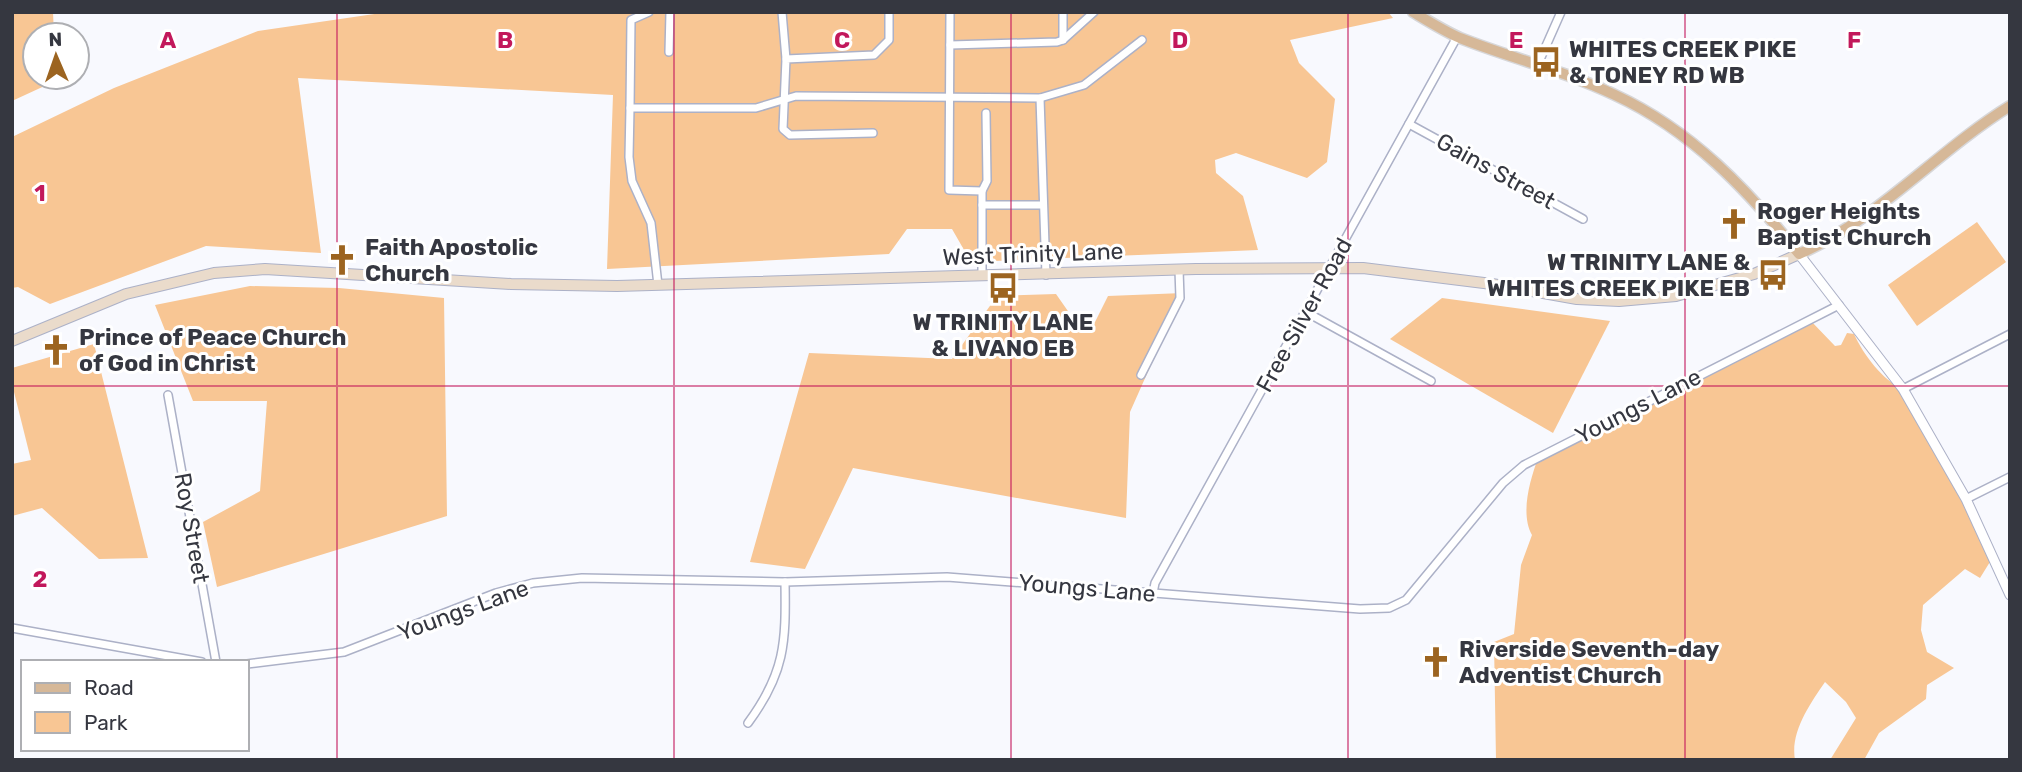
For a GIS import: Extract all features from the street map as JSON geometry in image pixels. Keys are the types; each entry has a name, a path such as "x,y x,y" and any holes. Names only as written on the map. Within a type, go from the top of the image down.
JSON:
{"main road":[{"path":"1413,12 1457,37 1538,64 1616,95 1695,144 1756,200 1799,254"},
{"name":"West Trinity Lane","path":"12,341 126,294 214,273 265,269 319,270 511,284 657,285 1332,268 1415,273 1577,299 1619,301 1676,296 1754,274 1821,245 2010,106"}],"street":[{"path":"649,12 631,20 629,157 632,181 651,223 657,285"},
{"path":"669,52 670,12"},
{"path":"782,12 786,59 783,129 790,135 873,133"},
{"path":"786,59 874,55 890,40 889,12"},
{"path":"950,12 949,190 982,191"},
{"path":"1063,12 1063,40"},
{"path":"950,46 1063,40 1094,12"},
{"path":"1538,64 1560,12"},
{"name":"Free Silver Road","path":"1153,593 1155,583 1332,268 1457,37"},
{"path":"630,108 756,108 796,96 1040,98 1084,85 1142,40"},
{"path":"1040,98 1046,275"},
{"path":"982,276 986,113"},
{"name":"Gains Street","path":"1409,124 1583,219"},
{"path":"982,205 1043,205"},
{"path":"1799,254 1903,389 1966,499 2010,595"},
{"path":"1141,374 1180,298 1179,270"},
{"name":"Youngs Lane","path":"248,664 344,653 496,593 533,583 582,578 785,582 947,577 1378,610 1398,605 1413,592 1503,483 1524,465 1839,305"},
{"path":"1306,312 1431,381"},
{"path":"1903,389 2010,334"},
{"name":"Roy Street","path":"168,395 216,660"},
{"path":"1966,499 2010,477"},
{"path":"748,723 769,695 781,661 786,629 785,582"},
{"path":"12,628 191,660"}],"green space":[{"path":"12,12 53,12 53,21 21,21 21,91 34,91 12,101"},
{"path":"388,12 1388,12 1393,18 1290,40 1299,63 1335,99 1327,162 1307,178 1236,153 1215,160 1216,173 1243,196 1258,250 971,262 952,229 907,229 889,254 607,269 613,95 298,78 321,253 206,246 50,304 18,287 12,288 12,137 114,88 258,31"},
{"path":"1977,222 2006,262 1917,326 1888,285"},
{"path":"250,286 339,288 444,298 447,516 217,587 203,522 260,491 267,401 193,401 155,305"},
{"path":"1183,293 1130,412 1126,518 853,468 805,569 750,562 809,353 952,359 997,296 1056,294 1077,324 1095,322 1108,296"},
{"path":"1442,298 1610,321 1553,433 1390,339"},
{"path":"1810,320 1835,346 1841,345 1847,333 1854,334 1874,366 1888,380 1903,389 1993,557 1980,578 1965,569 1923,605 1921,630 1927,652 1954,668 1927,685 1926,699 1879,733 1864,760 1830,760 1856,718 1846,702 1825,682 1798,729 1795,760 1496,760 1494,642 1514,634 1521,565 1532,535 1528,527 1528,497 1538,458"},
{"path":"94,344 148,558 99,559 42,508 12,516 12,464 31,460 12,384 12,368"}],"place":[{"name":"WHITES CREEK PIKE & TONEY RD WB","path":"1546,62"},
{"name":"Roger Heights Baptist Church","path":"1734,224"},
{"name":"Faith Apostolic Church","path":"342,260"},
{"name":"W TRINITY LANE & WHITES CREEK PIKE EB","path":"1773,275"},
{"name":"W TRINITY LANE & LIVANO EB","path":"1003,288"},
{"name":"Prince of Peace Church of God in Christ","path":"56,350"},
{"name":"Riverside Seventh-day Adventist Church","path":"1436,662"}]}
